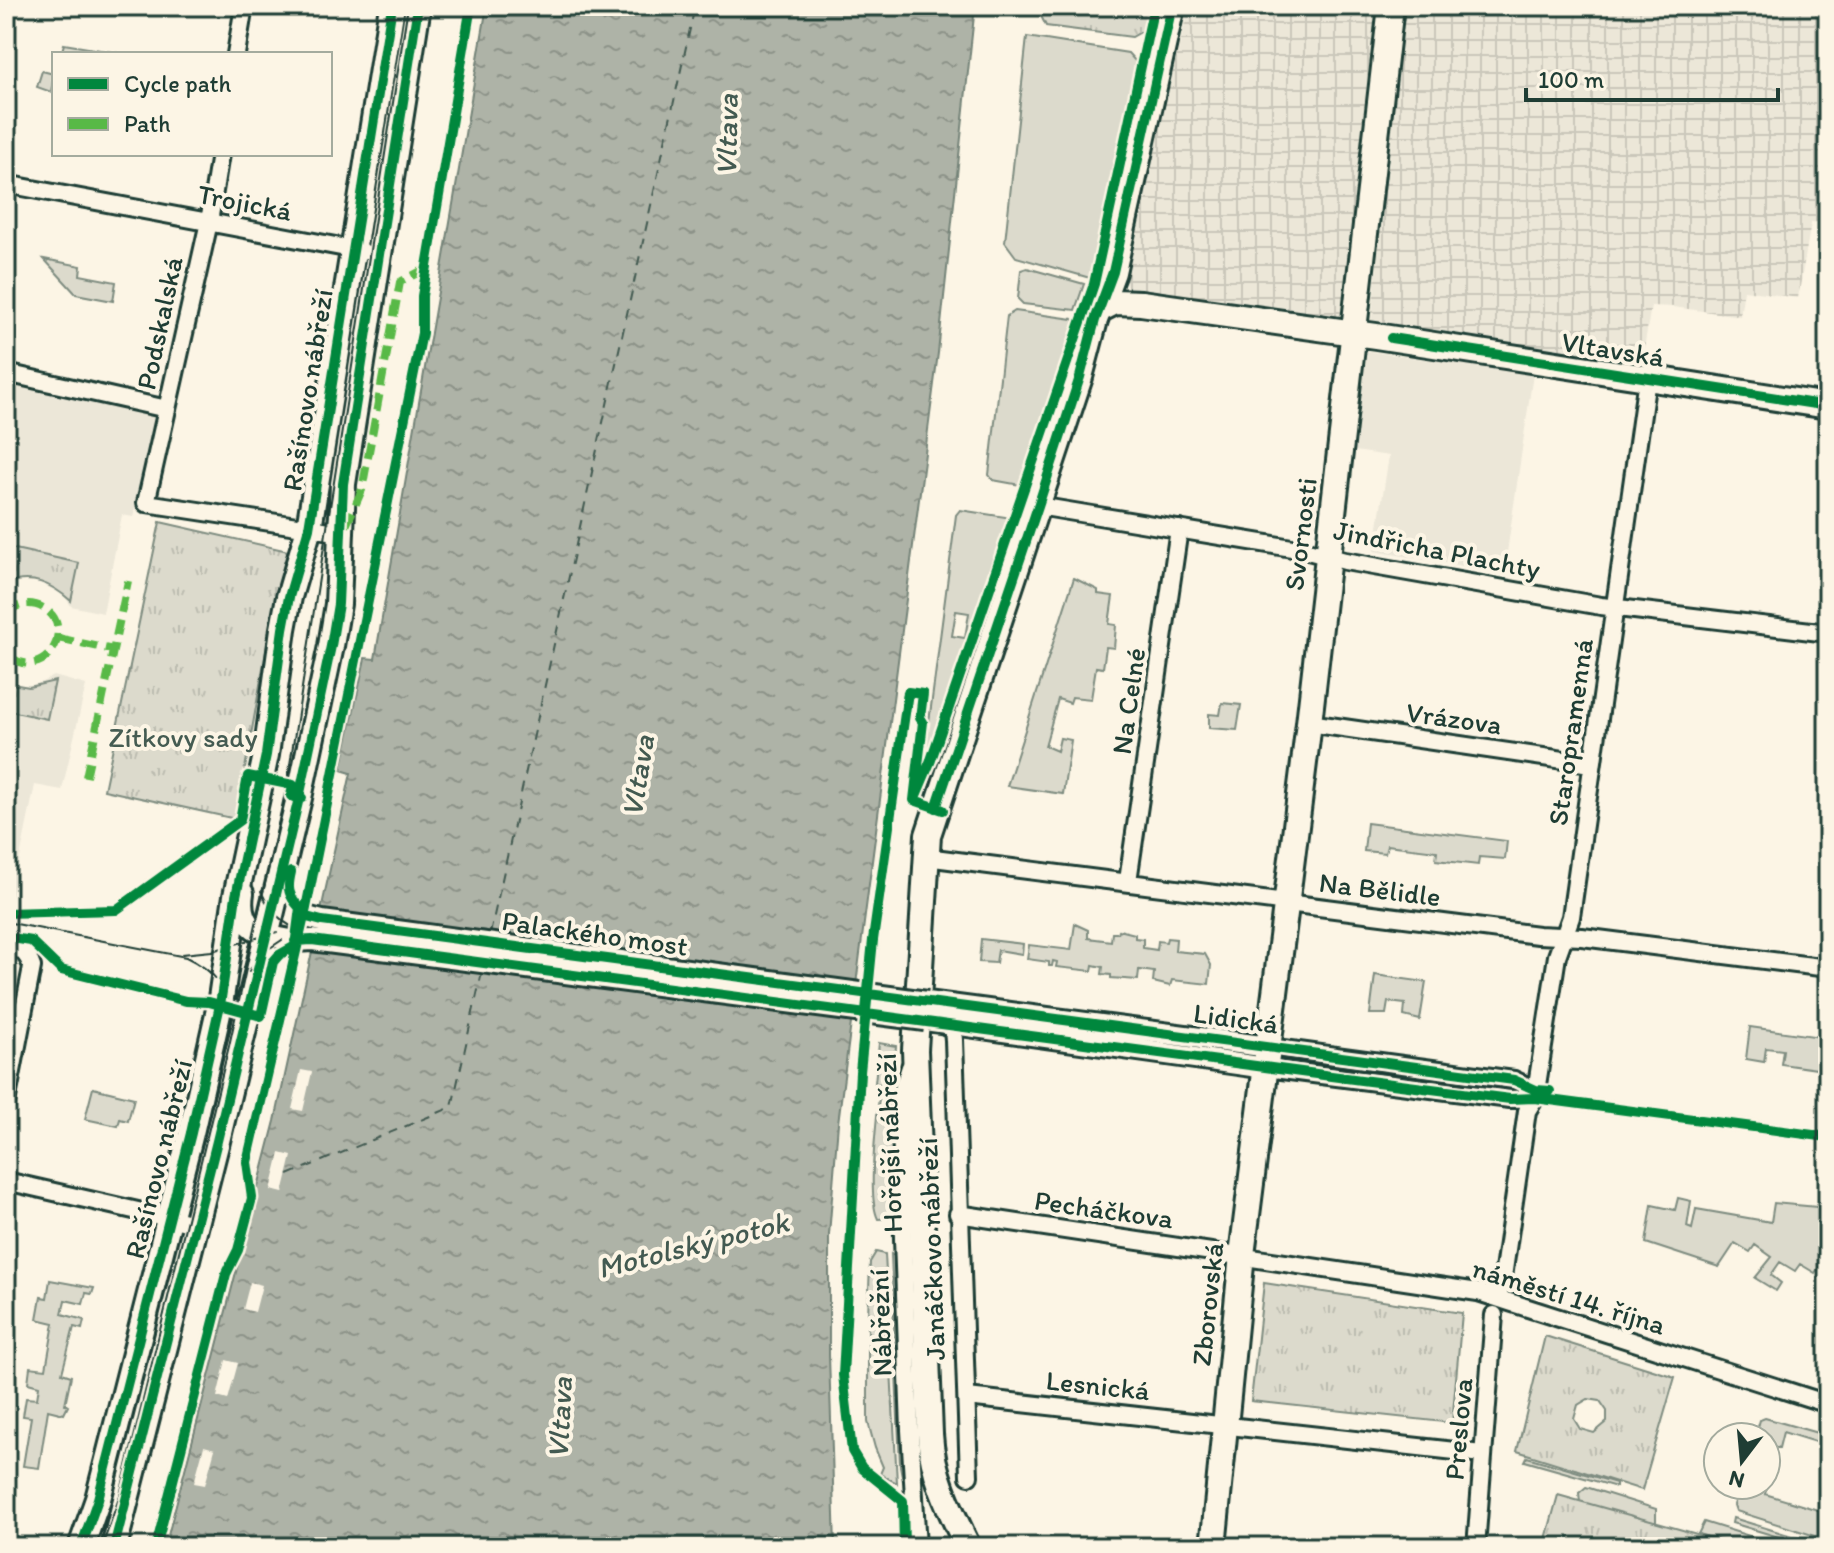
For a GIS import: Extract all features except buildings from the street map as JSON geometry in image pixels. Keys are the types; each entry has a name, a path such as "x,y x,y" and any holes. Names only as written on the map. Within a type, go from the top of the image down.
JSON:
{"main road":[{"name":"Rašínovo nábřeží","path":"81,1547 98,1499 220,1005 236,896 262,779 285,618 309,528 392,6"},
{"name":"Rašínovo nábřeží","path":"114,1547 257,971 281,941 279,879 338,604 343,484 418,6"},
{"name":"Hořejší nábřeží","path":"968,1547 943,1496 930,1444 915,1050 926,857 936,808 1113,272 1172,6"},
{"name":"Svornosti","path":"1267,1057 1355,334 1391,6"},
{"name":"Vltavská","path":"1099,310 1115,302 1126,301 1828,406"},
{"name":"Zborovská","path":"1213,1547 1242,1255 1267,1057"}],"street":[{"path":"236,52 244,6"},
{"name":"Podskalská","path":"220,156 209,222 146,503 309,528"},
{"name":"Trojická","path":"6,184 380,254"},
{"path":"6,373 167,409"},
{"name":"Staropramenná","path":"1536,1094 1557,956 1571,917 1647,379"},
{"name":"Jindřicha Plachty","path":"1038,506 1304,550 1615,607 1828,633"},
{"path":"309,528 343,533"},
{"name":"Na Celné","path":"1128,881 1179,529"},
{"name":"Vrázova","path":"1309,723 1591,764"},
{"name":"Rašínovo nábřeží","path":"262,779 241,909 245,921 281,941"},
{"name":"Na Bělidle","path":"926,857 1538,935 1828,968"},
{"name":"Palackého most","path":"279,879 281,895 289,906 299,915 322,921 932,1016"},
{"name":"Palackého most","path":"281,941 312,940 932,1016"},
{"path":"6,1103 32,967 28,955 13,946"},
{"name":"Lidická","path":"932,1016 1267,1057"},
{"name":"Lidická","path":"932,1016 1267,1057 1510,1099 1536,1094"},
{"name":"Janáčkovo nábřeží","path":"932,1016 953,1030 954,1040 969,1476"},
{"name":"Nábřežní","path":"915,1050 901,1095 909,1414 917,1547"},
{"path":"1498,1297 1527,1111 1536,1094"},
{"path":"6,1181 195,1224"},
{"name":"Pecháčkova","path":"958,1214 1242,1255"},
{"name":"náměstí 14. října","path":"1242,1255 1405,1279 1498,1297 1828,1404"},
{"name":"Preslova","path":"1476,1547 1494,1315"},
{"name":"Lesnická","path":"967,1397 1225,1424"},
{"path":"1225,1424 1482,1454"}],"shaded area":[{"path":"1189,6 1376,6 1360,145 1388,149 1406,6 1828,6 1828,220 1811,223 1798,298 1744,290 1740,316 1651,306 1642,361 1371,324 1387,161 1359,157 1340,321 1131,293 1122,278"},
{"path":"1367,351 1533,374 1504,573 1374,551 1389,456 1355,451"},
{"path":"6,376 162,411 133,517 122,515 103,613 71,606 64,595 38,582 23,581 6,586"},
{"path":"54,676 86,685 62,790 35,785 9,911 6,911 6,681 36,685"}],"green space":[{"path":"1041,6 1149,6 1144,30 1132,37 1046,26 1040,14"},
{"path":"1027,37 1128,53 1137,63 1090,278 1016,257 1005,242"},
{"path":"64,44 112,52 62,52"},
{"path":"42,71 52,74 51,92 37,87"},
{"path":"44,259 81,266 80,275 116,282 113,301 76,294"},
{"path":"1027,268 1084,284 1075,310 1023,304 1018,299 1021,270"},
{"path":"1015,311 1073,319 1077,323 1020,485 993,480 989,475 1007,316"},
{"path":"960,510 1012,518 931,755 928,756 925,753 956,515","holes":["956,611 969,613 965,638 952,636"]},
{"name":"Zítkovy sady","path":"160,522 288,551 275,601 236,819 104,790"},
{"path":"6,547 79,563 71,601 41,582 24,580 6,584"},
{"path":"1074,578 1098,590 1098,594 1113,596 1109,624 1116,625 1114,648 1106,647 1103,668 1096,667 1091,699 1072,697 1070,703 1058,699 1045,746 1057,751 1060,738 1071,740 1063,794 1007,786"},
{"path":"55,681 47,719 6,710 6,683 29,687"},
{"path":"1222,703 1241,705 1237,730 1209,728 1209,714 1220,715"},
{"path":"1367,823 1507,841 1505,859 1479,857 1478,865 1436,860 1437,851 1387,845 1385,853 1364,851"},
{"path":"1075,924 1088,930 1088,938 1111,941 1112,933 1119,930 1135,934 1135,938 1143,939 1143,948 1157,950 1158,941 1176,939 1175,951 1205,954 1211,965 1209,984 1172,980 1170,986 1153,982 1154,972 1139,970 1138,980 1111,978 1111,975 1102,974 1103,967 1093,965 1092,971 1056,967 1057,962 1053,961 1049,966 1049,962 1027,959 1029,945 1071,950"},
{"path":"981,939 1023,944 1022,954 998,950 996,963 979,962"},
{"path":"1375,975 1426,982 1420,1020 1404,1016 1405,1004 1388,1002 1386,1014 1370,1014"},
{"path":"1750,1027 1821,1037 1817,1069 1781,1064 1783,1050 1766,1048 1764,1062 1746,1059"},
{"path":"879,1043 896,1046 888,1123 893,1131 895,1218 878,1219 873,1174 880,1084 875,1083"},
{"path":"93,1088 134,1098 128,1121 120,1119 118,1126 85,1119"},
{"path":"1678,1198 1691,1201 1687,1227 1692,1229 1696,1209 1771,1222 1774,1203 1828,1208 1828,1271 1820,1266 1815,1273 1800,1264 1795,1271 1780,1262 1771,1275 1781,1283 1776,1291 1755,1278 1772,1257 1755,1245 1750,1252 1735,1243 1719,1267 1646,1243 1652,1205 1675,1210"},
{"path":"876,1252 885,1254 897,1483 880,1474 883,1467 868,1422 870,1262"},
{"path":"891,1254 896,1256 903,1481 900,1466"},
{"path":"50,1280 94,1288 92,1294 86,1293 83,1304 65,1300 62,1314 84,1320 82,1329 74,1327 62,1373 71,1376 65,1404 68,1406 64,1414 48,1410 39,1468 23,1466 31,1417 23,1416 26,1398 37,1399 39,1386 28,1383 30,1367 46,1369 54,1323 37,1319 41,1297 47,1298"},
{"path":"1264,1283 1462,1313 1452,1423 1251,1401"},
{"path":"1545,1336 1675,1377 1642,1490 1517,1451","holes":["1588,1399 1600,1401 1607,1411 1607,1422 1594,1433 1580,1429 1574,1419 1578,1405"]},
{"path":"1782,1423 1828,1436 1828,1446 1783,1432 1782,1436"},
{"path":"1527,1457 1616,1483 1616,1487 1525,1461"},
{"path":"1586,1487 1656,1509 1656,1523 1580,1502 1579,1493"},
{"path":"1558,1495 1743,1547 1563,1547 1564,1540 1546,1539"},
{"path":"1782,1499 1828,1513 1828,1540 1736,1511 1735,1501"},
{"path":"1733,1518 1828,1547 1812,1547 1732,1523"},
{"path":"1704,1522 1785,1547 1743,1547 1698,1534"}],"water":[{"path":"487,6 975,6 938,353 838,1123 829,1235 835,1547 165,1547 275,1121 351,773 341,770 365,658 375,659"}],"pier":[{"path":"301,1070 312,1072 303,1111 292,1109"},
{"path":"280,1153 292,1156 283,1193 271,1190"},
{"path":"250,1282 262,1285 255,1312 243,1309"},
{"path":"226,1360 238,1363 228,1400 217,1397"},
{"path":"204,1446 215,1449 205,1485 194,1483"}],"ferry route":[{"path":"490,934 695,6"},
{"path":"288,1175 452,1107 482,972"}],"tram line":[{"path":"102,1547 120,1495 229,1046 287,784 408,6"},
{"path":"261,891 271,909 284,922 319,938"},
{"path":"6,922 186,957 218,981 227,997 231,1018"},
{"path":"182,954 212,951 277,932"},
{"path":"249,971 261,954 282,940"}],"marked path":[{"path":"346,526 362,490 400,282 427,268"},
{"path":"86,777 128,581"},
{"path":"6,614 20,605 36,605 50,613 58,636 46,658 34,663 21,663 6,654"},
{"path":"58,638 113,650"}],"cycle path":[{"path":"81,1547 98,1499 191,1133 220,1005 236,896 266,755 283,629 309,528 392,6"},
{"path":"114,1547 217,1141 299,798 331,646 338,604 343,484 418,6"},
{"path":"156,1547 226,1274 238,1250 252,1198 247,1162 306,908 422,333 422,296 471,6"},
{"path":"943,810 914,800 931,760 1094,284 1154,6"},
{"path":"936,808 1113,272 1172,6"},
{"path":"1391,338 1828,406"},
{"path":"904,1547 903,1501 862,1468 852,1451 843,1375 860,1072 873,940 908,692 923,694 914,800"},
{"path":"6,913 116,910 240,820 248,776 293,785 291,796 302,798"},
{"path":"6,937 31,941 61,970 261,1016 273,962 295,946 300,908 290,892 291,872"},
{"path":"299,915 322,921 1514,1080 1536,1090 1550,1091"},
{"path":"295,941 312,940 1361,1080 1510,1099 1535,1098 1828,1137"}],"water label":[{"name":"Vltava","path":"727,135"},
{"name":"Vltava","path":"638,776"},
{"name":"Motolský potok","path":"693,1245"},
{"name":"Vltava","path":"560,1418"}]}
